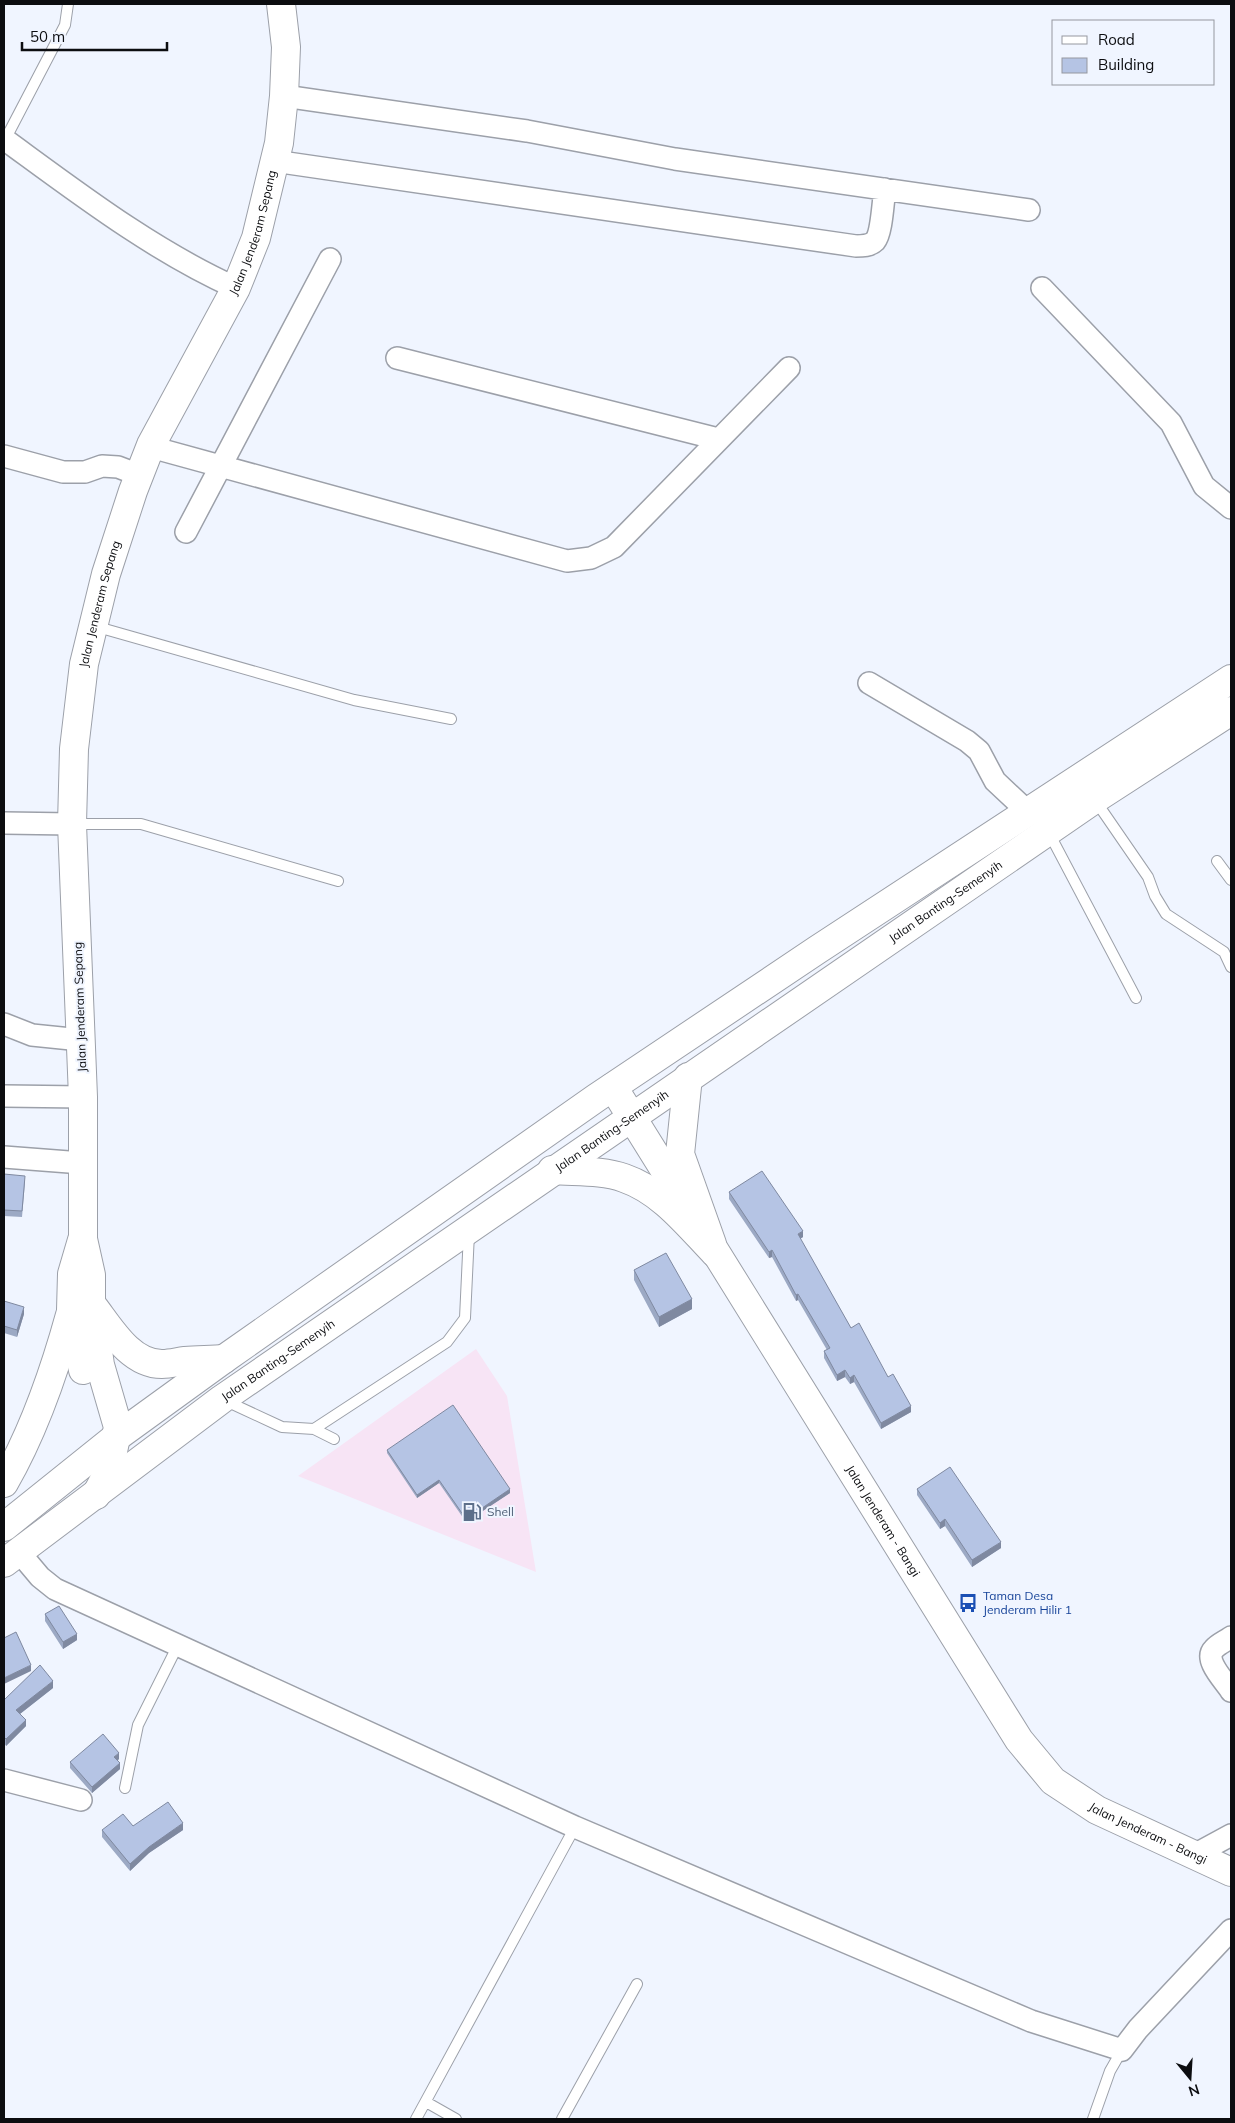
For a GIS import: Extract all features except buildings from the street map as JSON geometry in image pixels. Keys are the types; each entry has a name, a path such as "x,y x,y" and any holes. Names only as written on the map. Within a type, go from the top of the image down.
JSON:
{"main road":[{"name":"Jalan Jenderam Sepang","path":"81,1306 91,1275 83,1239 82,1163 84,1097 72,824 74,749 84,664 106,574 139,475 151,447 236,288 256,238 279,143 284,96 286,47 281,4"},
{"path":"4,1527 115,1438 224,1359 613,1087 1231,679"},
{"name":"Jalan Banting-Semenyih","path":"11,1558 215,1404 552,1170 1095,799 1231,711"},
{"path":"688,1077 680,1154 715,1253"},
{"name":"Jalan Jenderam - Bangi","path":"613,1087 1020,1740 1054,1781 1098,1810 1196,1854 1231,1872"},
{"path":"552,1170 623,1177 646,1187 670,1206 715,1253"},
{"path":"81,1306 130,1351 145,1360 161,1364 224,1359"},
{"path":"81,1306 118,1427 109,1471 96,1495"},
{"path":"4,1483 17,1459 81,1306"},
{"path":"115,1438 135,1443 146,1440 177,1422 215,1404"}],"street":[{"path":"284,96 527,131 675,159 1029,210"},
{"path":"5,140 136,233 198,271 236,288"},
{"path":"274,161 856,246 867,245 874,241 878,234 885,189"},
{"path":"186,532 330,259"},
{"path":"1042,288 1171,423 1204,486 1231,508"},
{"path":"398,358 718,439"},
{"path":"151,447 567,561 591,558 614,546 789,368"},
{"path":"4,456 63,472 85,472 102,466 118,467 139,475"},
{"path":"869,683 973,746 979,751 995,781 1028,812"},
{"path":"4,823 72,824"},
{"path":"4,1024 32,1035 81,1040"},
{"path":"4,1096 84,1097"},
{"path":"4,1157 82,1163"},
{"path":"11,1558 55,1589 575,1827 1031,2022 1122,2050 1138,2029 1231,1930"},
{"path":"1231,1637 1214,1648 1211,1655 1212,1662 1231,1691"},
{"path":"4,1780 82,1800"},
{"path":"1196,1854 1231,1834"}],"lane":[{"path":"5,140 65,24 68,4"},
{"path":"93,625 354,700 451,719"},
{"path":"1095,799 1148,878 1154,896 1166,914 1228,949 1231,967"},
{"path":"72,824 141,824 338,881"},
{"path":"1048,831 1136,998"},
{"path":"1217,861 1231,880"},
{"path":"314,1429 447,1342 465,1318 470,1228"},
{"path":"215,1404 282,1427 314,1429 334,1439"},
{"path":"125,1788 138,1725 178,1645"},
{"path":"416,2119 575,1827"},
{"path":"562,2119 637,1984"},
{"path":"1093,2119 1110,2071 1122,2050"},
{"path":"426,2102 456,2119"}],"shaded area":[{"path":"476,1349 507,1396 536,1572 298,1476"}],"place":[{"name":"Shell","path":"472,1512"},
{"name":"Taman Desa Jenderam Hilir 1","path":"968,1603"}]}
